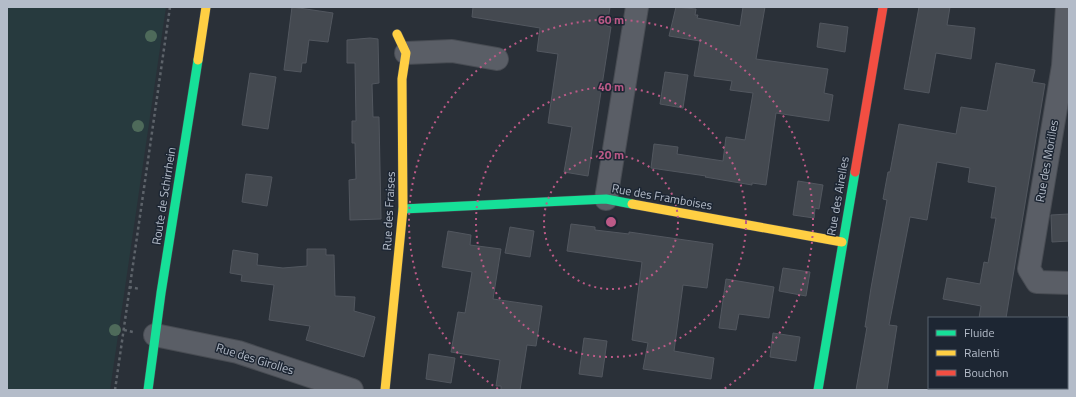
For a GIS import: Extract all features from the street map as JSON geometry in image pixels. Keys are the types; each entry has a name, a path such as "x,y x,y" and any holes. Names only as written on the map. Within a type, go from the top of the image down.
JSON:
{"street":[{"name":"Route de Schirrhein","path":"148,390 155,335 206,7"},
{"path":"606,199 637,7"},
{"name":"Rue des Airelles","path":"818,390 882,7"},
{"name":"Rue des Morilles","path":"1067,7 1063,66 1029,269 1037,282 1069,283"},
{"path":"402,44 452,51 497,60"},
{"name":"Rue des Fraises","path":"385,390 403,209 402,44"},
{"name":"Rue des Framboises","path":"403,209 606,199 842,242"},
{"name":"Rue des Girolles","path":"155,335 238,352 352,390"}],"path":[{"path":"115,390 170,7"}],"green space":[{"path":"7,7 166,7 110,390 7,390"}],"building":[{"path":"292,7 333,13 328,42 309,40 306,63 302,63 301,72 284,70"},
{"path":"473,7 610,7 607,26 611,27 588,176 564,172 572,127 548,123 558,54 537,51 540,28 472,17"},
{"path":"676,7 696,9 695,15 698,15 697,18 740,26 743,7 765,7 756,59 828,69 824,93 833,95 829,121 776,113 766,185 752,183 752,185 705,177 706,176 651,168 654,144 678,147 677,154 723,161 726,137 745,140 753,93 730,90 732,81 694,76 700,41 669,36"},
{"path":"919,7 950,7 947,25 975,28 971,59 936,53 929,93 904,89"},
{"path":"820,23 848,27 845,52 817,47"},
{"path":"370,38 378,39 379,83 372,84 373,117 379,117 381,219 350,220 349,180 356,179 355,143 352,143 352,121 356,121 355,63 347,63 347,40"},
{"path":"996,63 1035,70 1032,82 1045,84 1006,317 979,317 981,306 943,299 947,278 980,284 984,262 988,263 996,218 991,218 996,187 968,182 970,168 937,162 927,220 910,217 889,325 897,326 887,390 856,390 867,327 865,327 871,288 887,200 883,199 888,172 890,172 899,124 956,134 961,107 987,111"},
{"path":"665,72 688,75 683,108 660,104"},
{"path":"250,73 276,77 268,129 242,125"},
{"path":"246,174 272,177 267,206 242,202"},
{"path":"798,181 823,185 819,209 815,208 814,218 793,215"},
{"path":"1069,214 1069,241 1052,242 1051,215"},
{"path":"571,224 595,227 595,230 629,234 629,232 713,244 707,288 683,285 674,351 714,358 711,379 643,369 648,343 632,340 642,262 567,251"},
{"path":"510,227 534,231 530,257 505,253"},
{"path":"448,231 471,235 470,245 501,249 493,299 542,306 536,346 527,345 520,390 501,390 501,386 496,386 500,360 451,352 458,312 465,313 472,272 442,267"},
{"path":"307,249 326,249 326,255 334,255 335,296 355,297 354,311 375,317 364,357 306,340 310,326 269,320 274,285 241,281 242,275 230,273 233,250 258,254 257,265 283,268 307,266"},
{"path":"783,268 810,272 806,296 779,291"},
{"path":"726,279 774,287 769,318 739,314 736,330 719,328"},
{"path":"773,333 800,337 796,361 770,357"},
{"path":"584,338 607,341 602,377 579,374"},
{"path":"429,354 455,358 451,383 426,379"}],"traffic: fast":[{"path":"148,390 161,293 198,60"},
{"path":"818,390 855,172"},
{"path":"403,209 606,199 632,204"}],"traffic: slow":[{"path":"198,60 206,7"},
{"path":"385,390 403,209 402,79 406,53 397,34"},
{"path":"632,204 842,242"}],"traffic: jam":[{"path":"855,172 883,7"}]}
